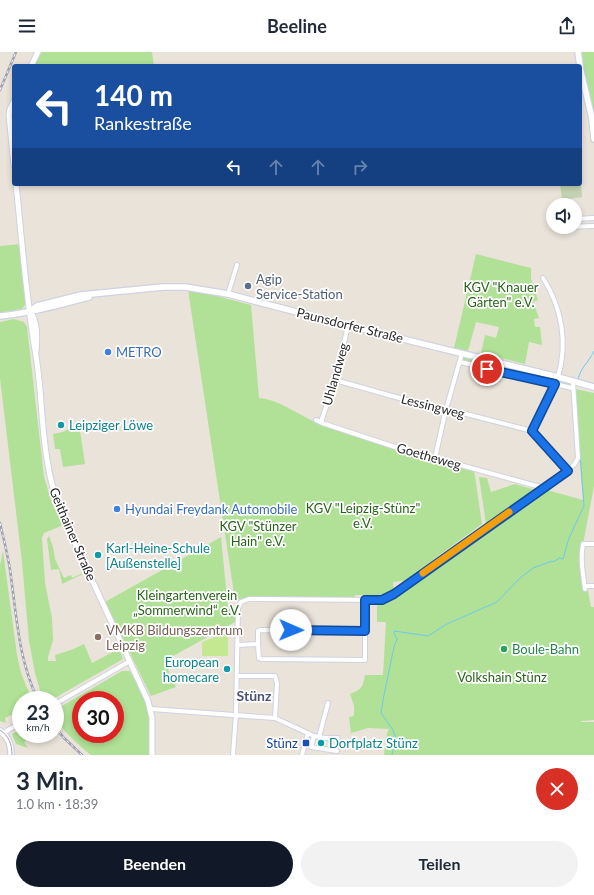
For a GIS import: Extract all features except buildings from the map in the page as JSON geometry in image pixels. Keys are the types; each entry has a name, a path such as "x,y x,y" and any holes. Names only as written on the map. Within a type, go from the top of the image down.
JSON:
{"main road":[{"path":"578,52 580,64"},
{"path":"582,75 592,119 594,140"},
{"name":"Paunsdorfer Straße","path":"0,316 38,310 102,293 178,286 228,294 348,326 558,377 573,385 594,388"},
{"path":"2,732 10,742 12,755"}],"street":[{"path":"32,64 38,52"},
{"path":"12,105 9,115 12,145"},
{"name":"Geithainer Straße","path":"16,186 30,311 34,318 37,342 36,356 46,453 54,491 67,526 148,700 151,709 153,728 152,755"},
{"path":"582,219 594,218"},
{"path":"582,226 594,226"},
{"path":"228,294 237,265"},
{"path":"543,278 558,310 562,330 563,355 558,377"},
{"name":"Uhlandweg","path":"321,422 335,380 348,326"},
{"path":"435,458 462,353"},
{"name":"Paunsdorfer Straße","path":"460,362 555,384 573,385"},
{"name":"Lessingweg","path":"335,380 442,410 447,409 532,431"},
{"path":"555,384 532,431 568,471"},
{"path":"233,755 236,716 238,608 241,602 249,599 382,600 394,594 568,471 574,465 578,458 573,385"},
{"name":"Goetheweg","path":"316,420 371,440 544,488"},
{"path":"594,544 583,544 581,559 585,588 594,586"},
{"path":"365,600 365,631 365,660 259,658 258,631 261,630 365,631"},
{"path":"238,644 258,644"},
{"path":"64,699 130,661"},
{"path":"237,676 275,676 277,684 275,718"},
{"path":"319,737 328,703"},
{"path":"151,709 275,718 314,736 331,739 338,738"},
{"path":"2,732 12,728"},
{"path":"302,755 308,733"},
{"path":"314,736 311,746 337,751"}],"green space":[{"path":"40,52 152,52 154,64 34,64"},
{"path":"581,52 594,52 594,122 584,78"},
{"path":"560,186 581,186 582,197 562,198"},
{"path":"21,244 27,302 22,309 0,313 0,246"},
{"name":"KGV \"Knauer Gärten\" e.V.","path":"476,254 531,268 531,279 538,300 533,302 539,318 534,319 535,327 540,327 542,345 529,342 525,364 481,353 485,335 496,338 499,327 476,322 468,351 454,348"},
{"path":"188,290 251,305 259,398 267,399 283,405 313,421 340,431 416,455 474,470 482,524 404,581 393,582 394,592 388,594 370,597 368,595 355,595 355,597 249,597 235,600"},
{"path":"14,319 24,322 27,327 44,477 52,503 62,523 61,526 44,533 42,538 45,583 52,618 53,640 48,661 56,661 55,655 84,644 92,663 115,651 116,653 120,651 123,659 64,693 64,691 40,691 29,641 22,562 0,378 0,322"},
{"path":"462,353 573,382 572,388 460,362"},
{"name":"Volkshain Stünz","path":"576,389 594,393 594,486 580,560 584,592 588,591 591,607 594,607 594,720 581,722 594,722 594,755 384,755 387,733 389,729 368,728 351,733 349,717 354,716 354,706 350,694 361,688 365,675 383,675 386,622 377,622 377,602 393,597 410,588 439,566 439,564 543,489 583,500"},
{"path":"79,424 85,464 63,467 60,449 55,449 53,434 63,432"},
{"path":"479,477 487,478 491,492 515,484 535,490 486,524"},
{"path":"49,536 55,559 64,578 71,575 72,578 85,573 62,584 59,569 51,570 47,539"},
{"name":"Kleingartenverein „Sommerwind“ e.V.","path":"221,537 228,608 234,611 235,622 164,661 176,687 151,696 105,602"},
{"path":"3,551 17,655 21,673 28,691 12,691 12,714 5,718 6,723 0,721 0,565"},
{"path":"228,632 228,656 202,656 202,642"},
{"path":"122,671 130,671 144,697 148,708 150,730 149,755 91,755 77,743 124,743 124,691 88,691"},
{"path":"72,700 72,738 65,731 64,705"},
{"path":"25,743 28,748 16,744"}],"waterway":[{"path":"578,380 581,371 594,351"},
{"path":"392,755 396,739 393,730 381,713 394,646 397,639 394,631 428,636 447,624 497,602 520,578 533,568 555,561 559,558 563,559 569,538 584,506 579,441"}],"tram line":[{"path":"0,730 6,735 9,741 12,755"}],"railway":[{"path":"0,90 16,52"},
{"path":"0,523 9,564 17,625 23,655 34,691"},
{"path":"64,738 82,755"}],"slow traffic":[{"path":"423,573 509,512"}],"place":[{"name":"Agip Service-Station","path":"248,286"},
{"name":"METRO","path":"108,352"},
{"name":"Leipziger Löwe","path":"61,425"},
{"name":"Hyundai Freydank Automobile","path":"117,509"},
{"name":"Karl-Heine-Schule [Außenstelle]","path":"98,555"},
{"name":"VMKB Bildungszentrum Leipzig","path":"98,637"},
{"name":"Boule-Bahn","path":"504,649"},
{"name":"European homecare","path":"227,669"},
{"name":"Stünz","path":"306,743"},
{"name":"Dorfplatz Stünz","path":"321,743"}],"district":[{"name":"Stünz","path":"254,696"}],"route":[{"path":"291,630 365,631 365,600 382,600 394,594 568,471 532,431 555,384 487,369"}],"park label":[{"name":"KGV \"Leipzig-Stünz\" e.V.","path":"363,516"},
{"name":"KGV \"Stünzer Hain\" e.V.","path":"258,534"}]}
